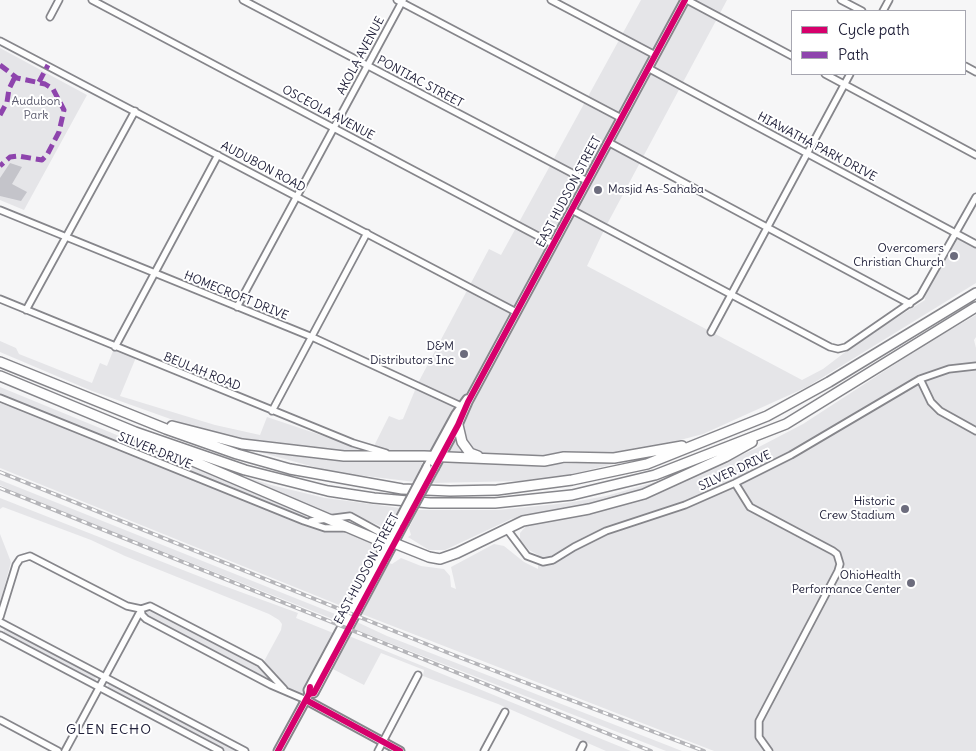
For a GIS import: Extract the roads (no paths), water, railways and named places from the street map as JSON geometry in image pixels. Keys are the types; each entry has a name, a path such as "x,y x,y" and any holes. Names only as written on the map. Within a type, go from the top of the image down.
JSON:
{"highway":[{"path":"0,362 120,411 237,454 290,469 375,485 432,491 497,490 572,480 647,464 767,416 976,293"},
{"path":"87,412 159,449 353,529 390,541 421,555 440,558 457,554 506,528 530,519 589,509 644,494 725,457 786,424 976,307"},
{"path":"0,376 170,445 254,473 356,495 449,504 495,503 572,495 655,475 786,424"},
{"path":"120,411 242,444 344,456 544,461 564,457 614,458 680,446 714,437"},
{"path":"458,425 462,442 470,453 483,458"}],"main road":[{"name":"EAST HUDSON STREET","path":"278,751 307,697 308,690 431,467 458,425 472,394 686,0"},
{"name":"EAST HUDSON STREET","path":"437,457 461,406 472,394"},
{"path":"307,697 400,751"}],"street":[{"path":"50,17 59,0"},
{"name":"OSCEOLA AVENUE","path":"92,0 553,244"},
{"name":"PONTIAC STREET","path":"244,0 587,181"},
{"path":"551,0 655,55"},
{"path":"686,0 791,55"},
{"path":"841,0 860,10"},
{"path":"401,1 621,118"},
{"name":"AKOLA AVENUE","path":"237,307 401,1"},
{"name":"AUDUBON ROAD","path":"0,41 516,312"},
{"name":"HIAWATHA PARK DRIVE","path":"648,68 976,244"},
{"path":"827,75 976,155"},
{"path":"711,332 849,75"},
{"path":"26,310 134,111"},
{"path":"608,142 910,304"},
{"path":"115,347 218,155"},
{"path":"572,210 830,348 838,349 846,347 920,296 928,286 976,197"},
{"name":"HOMECROFT DRIVE","path":"0,210 312,337 461,406"},
{"path":"272,411 367,233"},
{"name":"BEULAH ROAD","path":"0,299 272,411 359,445 398,456"},
{"name":"SILVER DRIVE","path":"506,528 527,556 543,562 553,560 606,531 685,505 735,483 791,455 920,379 949,368 976,366"},
{"path":"920,379 932,402 940,411 976,431"},
{"name":"SILVER DRIVE","path":"0,398 304,521 325,528 353,529"},
{"path":"735,483 750,507 833,551 840,564 760,721 760,737 769,751"},
{"name":"SILVER DRIVE","path":"304,521 350,516 390,541"},
{"path":"0,617 16,566 20,559 27,556 127,606 141,609 150,606 260,663 284,689"},
{"path":"141,609 142,615 146,619 271,685 307,697"},
{"path":"65,751 141,609"},
{"path":"0,622 245,751"},
{"path":"0,635 220,751"},
{"path":"378,751 418,675"},
{"path":"484,751 505,712"},
{"path":"0,720 58,751"},
{"path":"580,751 583,745"}],"railway":[{"path":"0,472 456,656 704,751"},
{"path":"0,488 651,751"}],"place":[{"name":"Masjid As-Sahaba","path":"598,190"},
{"name":"Overcomers Christian Church","path":"954,256"},
{"name":"D&M Distributors Inc","path":"464,354"},
{"name":"Historic Crew Stadium","path":"905,509"},
{"name":"OhioHealth Performance Center","path":"911,583"}],"district":[{"name":"GLEN ECHO","path":"109,730"}],"park label":[{"name":"Audubon Park","path":"36,109"}]}
